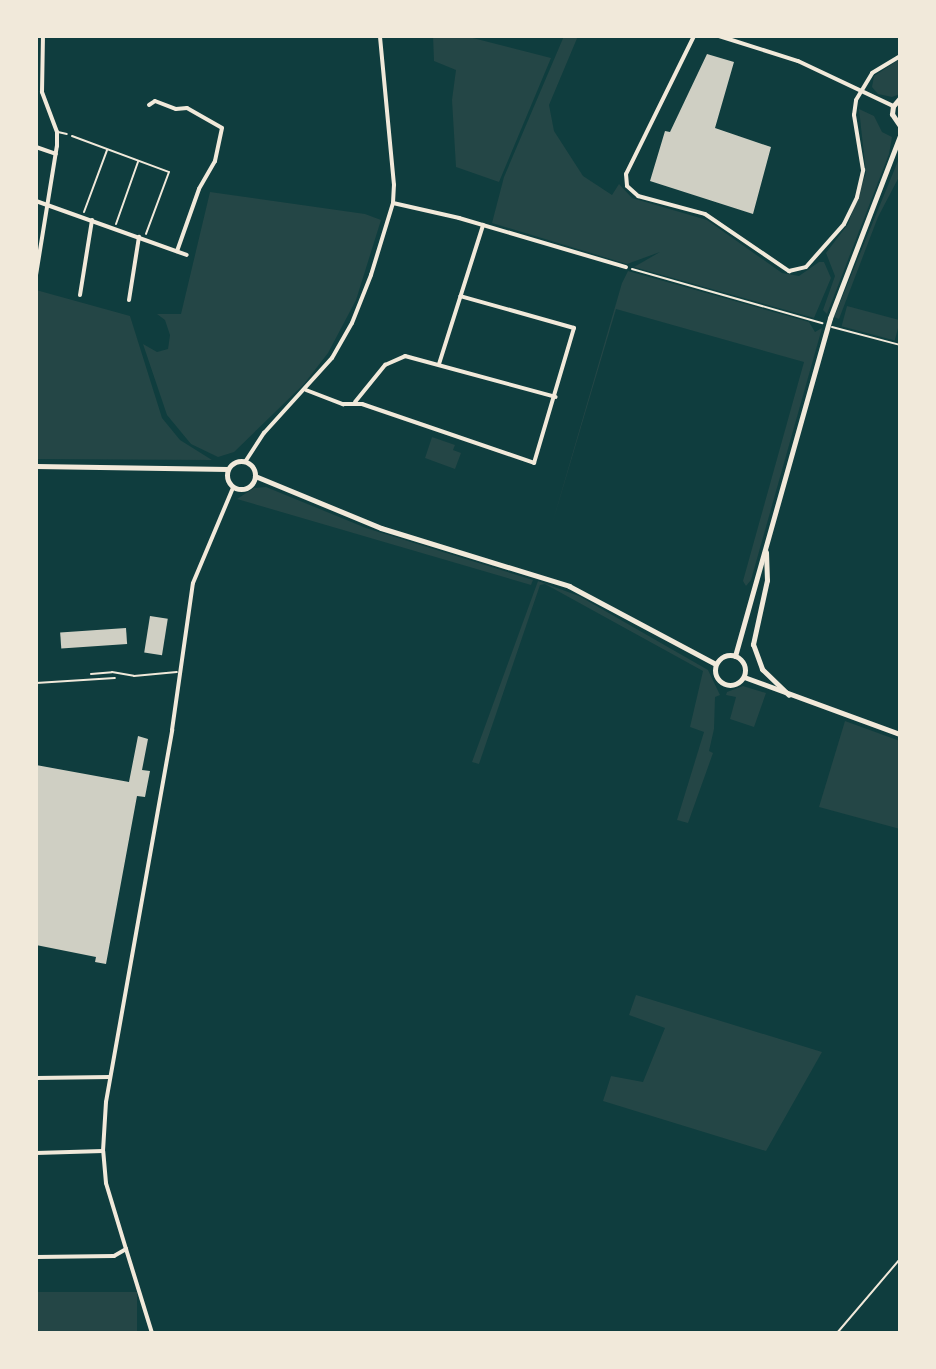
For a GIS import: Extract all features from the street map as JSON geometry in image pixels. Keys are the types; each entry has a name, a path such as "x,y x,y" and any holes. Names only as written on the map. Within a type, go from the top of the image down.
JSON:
{"main road":[{"path":"900,98 893,106 893,118 900,126"},
{"path":"735,656 827,325 900,136"},
{"path":"245,462 252,466 255,476 245,489 233,488 227,479 228,469 234,463 245,462"},
{"path":"36,466 228,469"},
{"path":"255,476 381,528 569,586 716,664"},
{"path":"765,547 767,580 753,644 762,669 789,695"},
{"path":"726,655 735,656 744,664 744,677 737,684 723,684 715,675 716,664 726,655"},
{"path":"744,677 900,734"}],"street":[{"path":"36,275 57,132 39,92 43,36"},
{"path":"245,462 264,433 332,358 356,315 393,203 394,168 380,36"},
{"path":"694,36 626,174 627,186 638,196 705,214 784,269 796,271 806,267 838,234 854,204 863,170 854,115 860,91 872,73 900,56"},
{"path":"719,36 780,54 893,106"},
{"path":"149,105 155,101 176,109 187,108 222,128 215,161 199,189 177,251"},
{"path":"36,147 56,154"},
{"path":"36,201 187,255"},
{"path":"393,203 483,225 626,267"},
{"path":"80,295 92,220"},
{"path":"439,364 483,225"},
{"path":"129,300 142,238"},
{"path":"306,390 343,404 362,404 534,463 574,328 460,296"},
{"path":"353,404 365,386 391,360 405,356 556,397"},
{"path":"152,1333 124,1251 106,1183 103,1151 111,1077 193,583 233,488"},
{"path":"36,1078 111,1077"},
{"path":"36,1153 103,1151"},
{"path":"36,1257 114,1256 124,1251"}],"lane":[{"path":"57,132 67,134"},
{"path":"91,674 180,673"}],"path":[{"path":"67,134 169,172 142,238"},
{"path":"82,216 107,149"},
{"path":"114,228 139,161"},
{"path":"626,267 900,345"},
{"path":"36,683 120,677"},
{"path":"837,1333 900,1259"}],"shaded area":[{"path":"433,36 465,36 551,58 499,182 456,167 452,100 456,70 434,61"},
{"path":"564,36 578,36 549,105 554,131 583,176 612,195 619,184 632,198 707,220 782,273 799,276 819,262 824,262 831,278 814,318 634,267 660,252 627,264 492,223 504,177"},
{"path":"900,59 900,94 892,97 878,94 872,87 874,76"},
{"path":"859,109 874,116 882,132 892,137 889,154 827,314 823,310 835,276 826,253 848,224 866,173"},
{"path":"900,156 900,175 878,217 839,319 834,317"},
{"path":"210,192 365,214 381,220 356,300 328,353 304,384 234,452 218,457 191,444 167,415 143,344 157,352 168,349 170,335 165,320 157,314 181,314"},
{"path":"628,271 809,322 815,332 822,328 751,580 746,586 743,581 804,362 616,309 551,528 622,283"},
{"path":"36,290 130,316 162,418 180,440 212,460 36,459"},
{"path":"847,306 900,320 895,341 842,326"},
{"path":"432,437 455,445 453,450 461,453 455,469 425,458"},
{"path":"266,487 366,528 533,580 531,585 237,499 254,488"},
{"path":"538,581 579,596 708,670 720,695 715,697 714,729 709,751 713,753 688,823 677,820 704,732 690,727 703,671 545,584 540,585 479,764 472,762"},
{"path":"743,686 766,693 754,727 730,719 736,697 726,695 727,692"},
{"path":"845,721 900,741 900,829 819,807"},
{"path":"636,995 822,1052 766,1151 603,1101 611,1076 643,1082 665,1028 629,1015"},
{"path":"36,1292 137,1292 137,1333 36,1333"}],"building":[{"path":"707,54 734,62 715,128 771,147 753,214 650,181 665,131 670,132"},
{"path":"150,616 168,619 162,655 144,653"},
{"path":"126,628 127,644 61,649 60,633"},
{"path":"138,736 148,739 142,770 150,771 145,797 137,796 106,964 95,962 96,957 36,945 36,765 129,782"}]}
